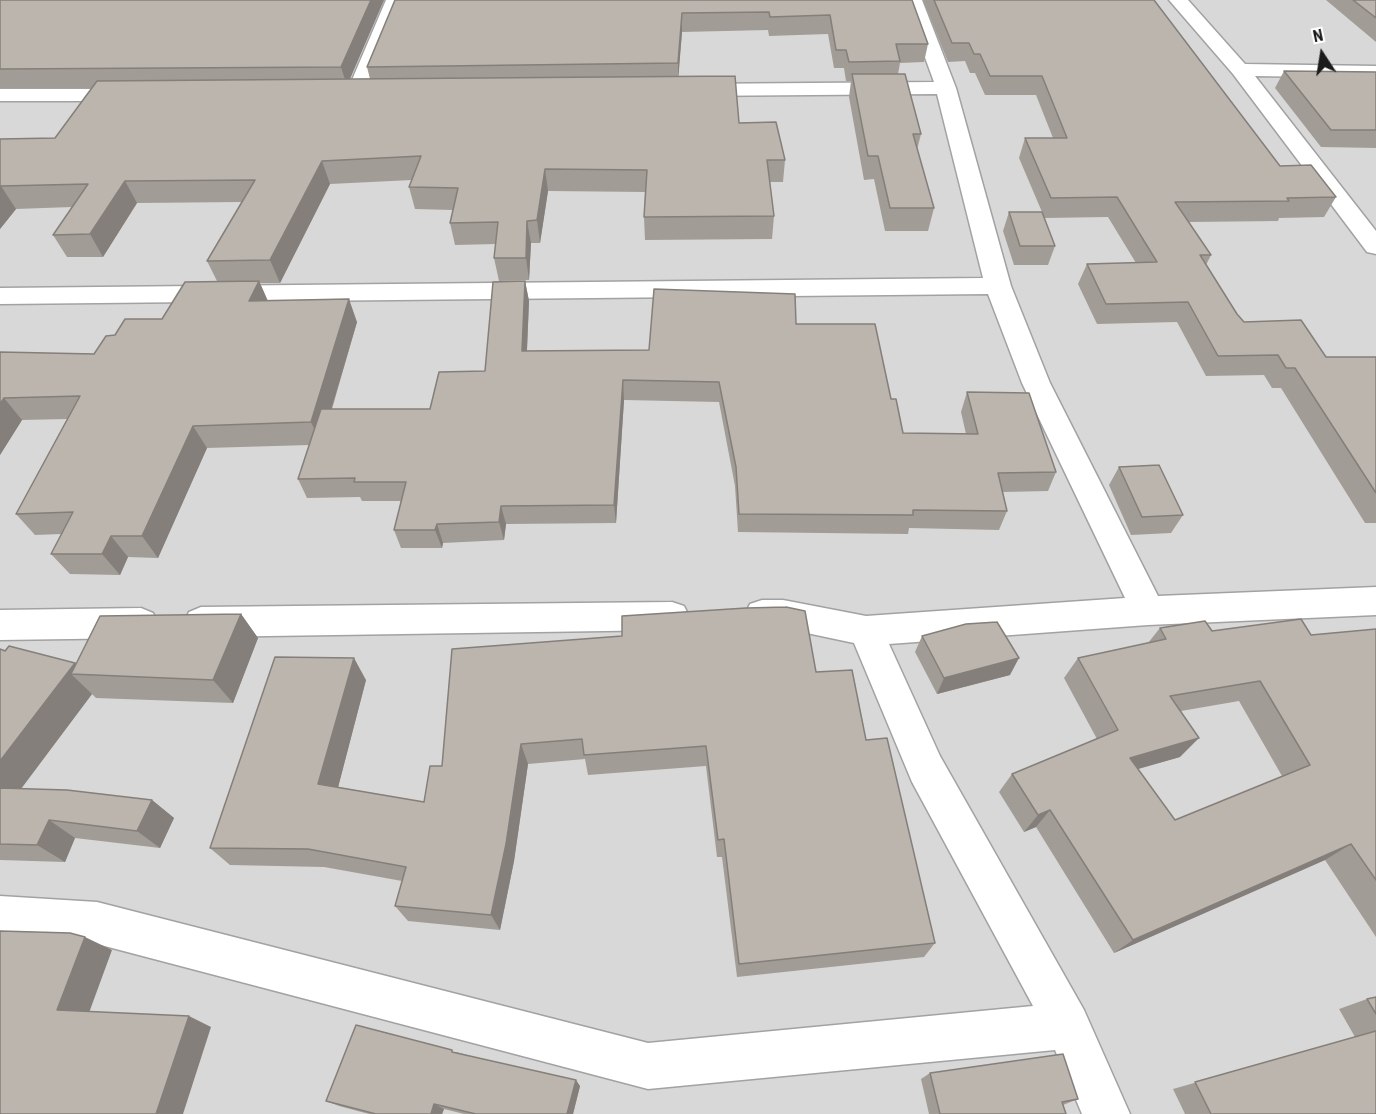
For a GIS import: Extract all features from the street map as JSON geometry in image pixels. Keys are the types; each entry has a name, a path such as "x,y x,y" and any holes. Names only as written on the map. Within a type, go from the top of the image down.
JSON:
{"street":[{"path":"356,94 395,0"},
{"path":"913,0 946,88 998,286 1036,383 1148,611"},
{"path":"1178,0 1240,70 1376,246"},
{"path":"1240,70 1376,72"},
{"path":"674,91 946,88"},
{"path":"332,94 379,94"},
{"path":"0,95 154,95"},
{"path":"0,296 998,286"},
{"path":"735,615 783,614 866,631 1148,611 1376,601"},
{"path":"0,624 700,615"},
{"path":"866,631 926,769 1068,1026 1106,1114"},
{"path":"0,917 97,923 648,1066 1068,1026"}],"shaded area":[{"path":"0,0 1376,0 1376,1114 0,1114"}],"building":[{"path":"0,0 371,0 341,67 0,69"},
{"path":"395,0 912,0 928,44 896,44 900,61 849,62 846,50 836,50 830,15 770,17 769,12 682,13 678,63 367,67"},
{"path":"934,0 1154,0 1280,166 1311,165 1336,197 1287,198 1289,201 1175,202 1211,255 1200,255 1244,322 1301,320 1326,357 1376,357 1376,493 1295,368 1286,368 1278,355 1218,356 1188,302 1106,304 1087,264 1157,262 1117,197 1051,198 1025,138 1067,138 1042,76 990,76 980,54 974,54 969,43 952,43"},
{"path":"1353,0 1376,0 1376,18"},
{"path":"1284,71 1376,72 1376,130 1331,130"},
{"path":"852,74 905,74 921,134 913,134 934,208 890,208 878,156 868,156"},
{"path":"735,76 739,123 776,122 785,160 767,160 774,216 644,217 647,170 545,169 537,220 527,221 526,258 494,258 498,222 450,223 458,188 409,187 421,156 322,161 270,260 207,261 255,180 125,181 90,234 53,235 88,184 1,186 0,188 0,139 55,138 97,81"},
{"path":"1009,212 1042,212 1055,246 1020,246"},
{"path":"259,281 249,301 349,299 311,422 193,426 142,536 111,536 102,554 51,554 73,512 16,514 80,396 4,398 0,404 0,352 94,354 106,336 115,335 125,319 162,319 185,282"},
{"path":"525,281 522,351 649,350 654,289 795,294 796,324 875,324 891,399 896,399 903,433 978,434 967,392 1029,393 1056,472 998,473 1007,511 913,510 913,515 739,514 736,467 719,382 623,380 614,505 501,506 499,522 437,524 435,530 394,530 406,482 354,482 355,478 298,479 321,409 430,409 439,372 485,371 493,282"},
{"path":"1159,465 1183,515 1142,517 1119,467"},
{"path":"786,607 805,611 816,672 852,670 866,740 887,738 935,943 739,964 724,839 718,840 706,746 584,755 582,739 521,744 506,844 491,915 395,906 406,867 308,849 210,848 275,657 354,658 318,784 424,802 430,766 442,766 452,649 622,636 622,616"},
{"path":"241,614 213,680 71,674 100,616"},
{"path":"1301,619 1311,635 1376,629 1376,880 1351,844 1133,940 1050,810 1038,815 1012,774 1118,730 1078,658 1166,639 1160,628 1205,621 1212,631","holes":["1260,681 1310,765 1175,820 1130,758 1199,738 1170,696"]},
{"path":"997,622 1019,658 944,678 922,636 966,624"},
{"path":"9,646 75,663 0,761 0,649 5,651"},
{"path":"0,788 67,790 152,800 137,831 49,820 37,845 0,844"},
{"path":"0,931 70,933 85,937 57,1010 189,1016 156,1114 0,1114"},
{"path":"1376,997 1376,1014 1367,999"},
{"path":"356,1025 452,1050 452,1052 576,1080 567,1114 476,1114 434,1104 431,1114 376,1114 326,1101"},
{"path":"1376,1031 1376,1114 1211,1114 1195,1082"},
{"path":"1063,1054 1078,1099 1062,1102 1066,1114 940,1114 930,1073"}]}
